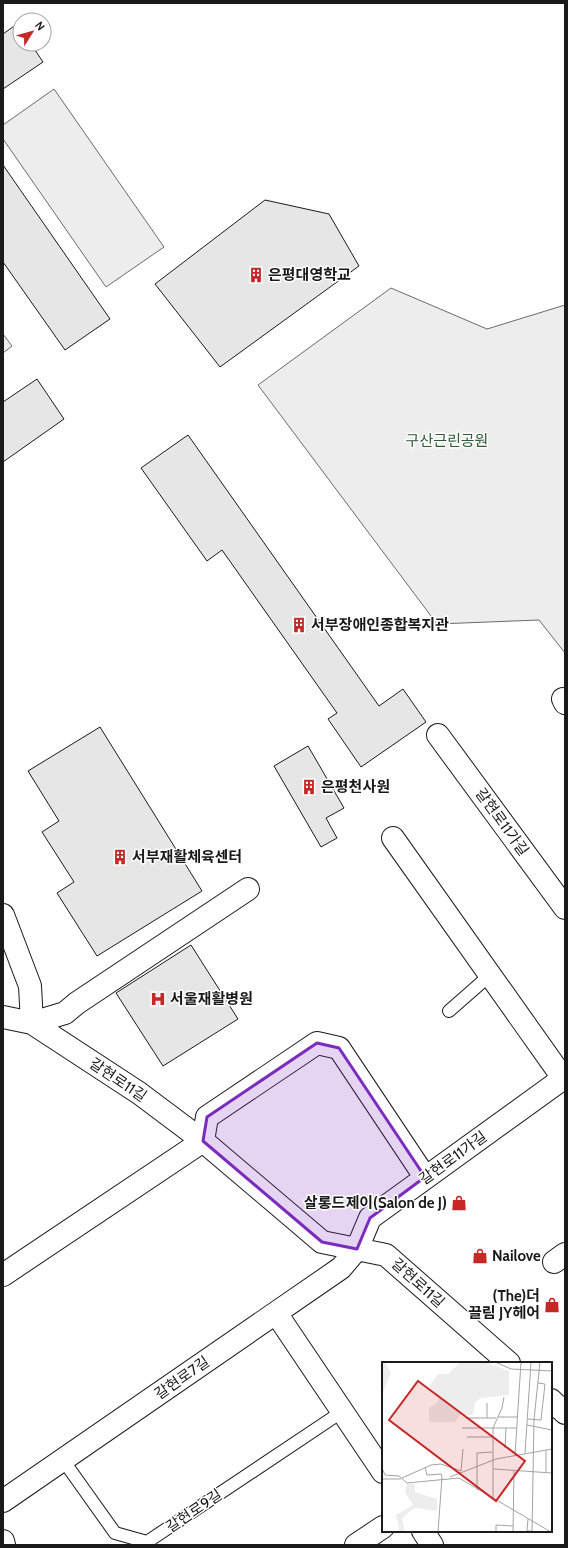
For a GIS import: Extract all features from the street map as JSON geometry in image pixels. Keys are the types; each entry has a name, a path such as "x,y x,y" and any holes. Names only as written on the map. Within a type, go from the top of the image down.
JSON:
{"street":[{"name":"갈현로11가길","path":"438,735 565,908"},
{"name":"갈현로11가길","path":"357,1249 370,1218 564,1077 393,838"},
{"path":"3,915 30,986 32,1023 65,1013 248,889"},
{"name":"갈현로11길","path":"3,1017 32,1023 140,1094 203,1141 322,1242 386,1254 508,1362"},
{"path":"3,1275 203,1141 207,1117 317,1043 339,1048 426,1177"},
{"name":"갈현로7길","path":"3,1502 341,1268 357,1249"},
{"path":"276,1313 382,1471"},
{"path":"356,1545 382,1528"},
{"path":"424,1532 432,1545"},
{"path":"3,1541 4,1545"}],"lane":[{"path":"449,1011 490,975"},
{"name":"갈현로9길","path":"63,1460 115,1533 147,1542 342,1411"}],"highlighted area":[{"path":"317,1043 339,1048 425,1177 370,1218 357,1249 322,1242 203,1141 207,1117"}],"shaded area":[{"path":"54,89 164,247 106,287 3,139 3,125"},
{"name":"구산근린공원","path":"391,288 487,329 565,305 565,653 539,620 437,624 258,385"},
{"path":"3,334 12,346 3,353"}],"building":[{"path":"12,28 12,52 36,52 43,62 3,89 3,34"},
{"path":"3,165 110,319 65,350 3,262"},
{"name":"은평대영학교","path":"265,200 329,214 359,266 220,367 155,284"},
{"path":"37,379 64,419 3,462 3,402"},
{"name":"서부장애인종합복지관","path":"188,435 379,706 403,689 426,722 361,767 328,719 337,713 222,550 207,561 141,468"},
{"name":"서부재활체육센터","path":"100,727 202,891 97,956 57,893 74,882 42,832 59,821 28,771"},
{"name":"은평천사원","path":"308,746 344,808 326,818 337,838 321,847 274,766"},
{"path":"191,945 238,1019 163,1066 116,993"}],"place":[{"name":"은평대영학교","path":"256,275"},
{"name":"서부장애인종합복지관","path":"299,625"},
{"name":"은평천사원","path":"309,787"},
{"name":"서부재활체육센터","path":"120,857"},
{"name":"서울재활병원","path":"158,999"},
{"name":"살롱드제이(Salon de J)","path":"459,1203"},
{"name":"Nailove","path":"480,1256"},
{"name":"(The)더 끌림 JY헤어","path":"552,1305"}]}
